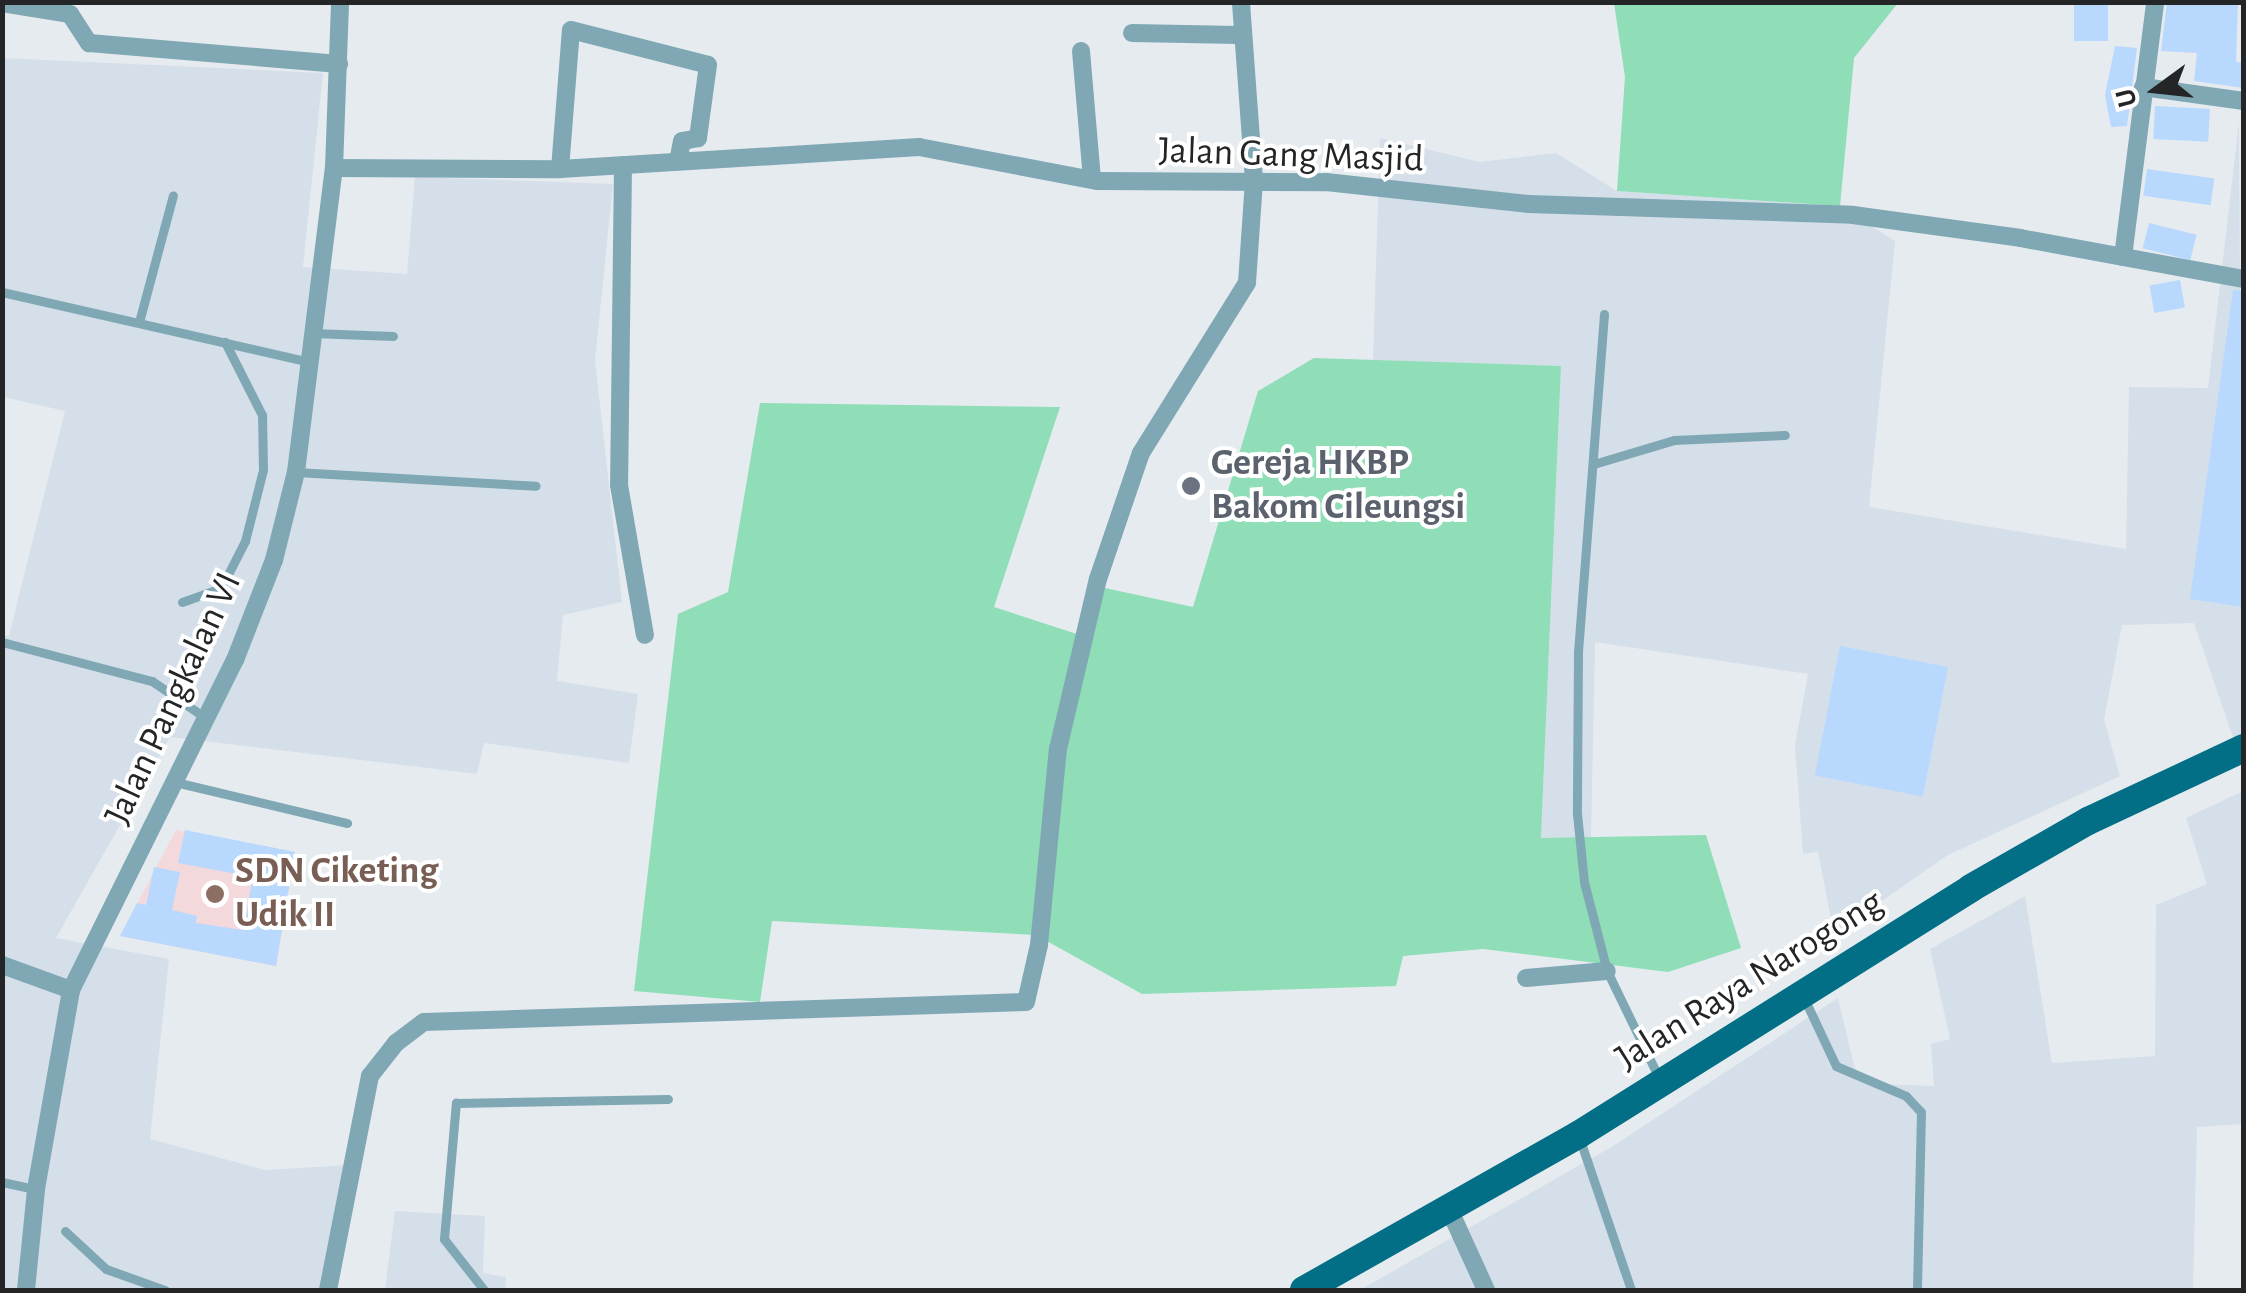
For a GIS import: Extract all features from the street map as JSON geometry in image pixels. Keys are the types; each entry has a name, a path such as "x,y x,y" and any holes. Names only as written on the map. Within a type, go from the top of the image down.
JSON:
{"main road":[{"name":"Jalan Raya Narogong","path":"1304,1290 1450,1211 1578,1135 1801,991 2088,821 2244,748"}],"street":[{"path":"2,2 70,8 89,43 339,64"},
{"name":"Jalan Pangkalan VI","path":"26,1290 36,1189 71,990 207,718 274,560 296,472 334,168 340,2"},
{"path":"328,1290 370,1076 396,1043 424,1022 1026,1002 1039,945 1058,748 1098,579 1141,453 1194,358 1242,300 1254,180 1239,35 1241,2"},
{"path":"2123,257 2154,2"},
{"path":"560,169 571,30 708,64 698,138 682,141 678,161"},
{"path":"1132,33 1239,35"},
{"path":"1082,51 1092,180"},
{"path":"2143,87 2244,101"},
{"name":"Jalan Gang Masjid","path":"334,168 560,169 919,146 1092,180 1254,180 1529,204 1853,215 2244,280"},
{"path":"624,165 618,485 645,635"},
{"path":"2,965 71,990"},
{"path":"1526,978 1608,971"},
{"path":"1450,1211 1486,1290"}],"lane":[{"path":"139,322 174,196"},
{"path":"2,292 310,362"},
{"path":"1604,314 1597,463 1578,652 1577,814 1584,882 1608,971 1661,1081"},
{"path":"312,332 392,336"},
{"path":"182,602 220,588 245,540 263,470 262,415 225,342"},
{"path":"1597,463 1674,440 1785,435"},
{"path":"296,472 536,486"},
{"path":"2,642 152,681 207,718"},
{"path":"175,782 346,823"},
{"path":"1801,991 1836,1066 1906,1096 1922,1112 1916,1290"},
{"path":"484,1290 444,1240 456,1103 668,1099"},
{"path":"1578,1135 1631,1290"},
{"path":"2,1182 36,1189"},
{"path":"65,1231 106,1270 165,1290"}],"shaded area":[{"path":"3,58 323,73 303,267 407,274 415,177 613,184 595,360 622,602 563,615 557,681 638,694 629,763 484,743 477,774 170,737 56,938 169,959 150,1139 265,1170 348,1165 328,1290 3,1290 3,635 9,636 65,411 3,397"},
{"path":"2239,122 2243,767 2194,623 2122,625 2104,720 2120,776 1948,855 1834,934 1818,852 1803,854 1795,745 1808,674 1595,642 1591,838 1541,839 1561,366 1373,360 1380,138 1480,162 1556,153 1617,191 1840,206 1895,241 1869,507 2126,549 2129,387 2208,388"},
{"path":"2243,791 2243,1124 2197,1127 2193,1290 1360,1290 1613,1146 1838,998 1855,1069 1877,1084 1934,1086 1931,1044 1950,1039 1930,949 2025,896 2052,1063 2155,1056 2156,905 2207,884 2186,818"},
{"name":"SDN Ciketing Udik II","path":"176,830 295,852 276,966 120,936"},
{"path":"395,1211 485,1216 483,1273 506,1277 505,1290 385,1290"}],"green space":[{"path":"1614,3 1898,3 1854,58 1840,206 1617,191 1625,77"},
{"path":"1314,358 1561,366 1541,838 1706,835 1741,948 1668,972 1483,949 1403,956 1396,986 1142,994 1036,935 772,921 760,1002 634,991 678,614 728,592 760,403 1060,407 994,607 1080,635 1105,588 1193,607 1258,391"}],"building":[{"path":"2074,2 2108,2 2108,41 2074,41"},
{"path":"2167,2 2238,2 2236,62 2244,63 2244,88 2194,81 2197,53 2161,51"},
{"path":"2115,46 2137,48 2127,126 2111,127 2105,95"},
{"path":"2155,106 2210,109 2208,142 2153,139"},
{"path":"2147,169 2214,178 2211,205 2143,196"},
{"path":"2149,223 2197,235 2190,260 2143,248"},
{"path":"2180,280 2185,308 2154,313 2149,285"},
{"path":"2233,290 2244,291 2244,607 2190,599"},
{"path":"1840,646 1948,667 1923,797 1815,776"},
{"name":"SDN Ciketing Udik II","path":"185,830 295,852 276,966 120,936 137,903 146,905 154,867 180,872 172,910 197,916 196,923 243,930 253,877 178,863"}],"place":[{"name":"Gereja HKBP Bakom Cileungsi","path":"1191,486"},
{"name":"SDN Ciketing Udik II","path":"215,894"}]}
